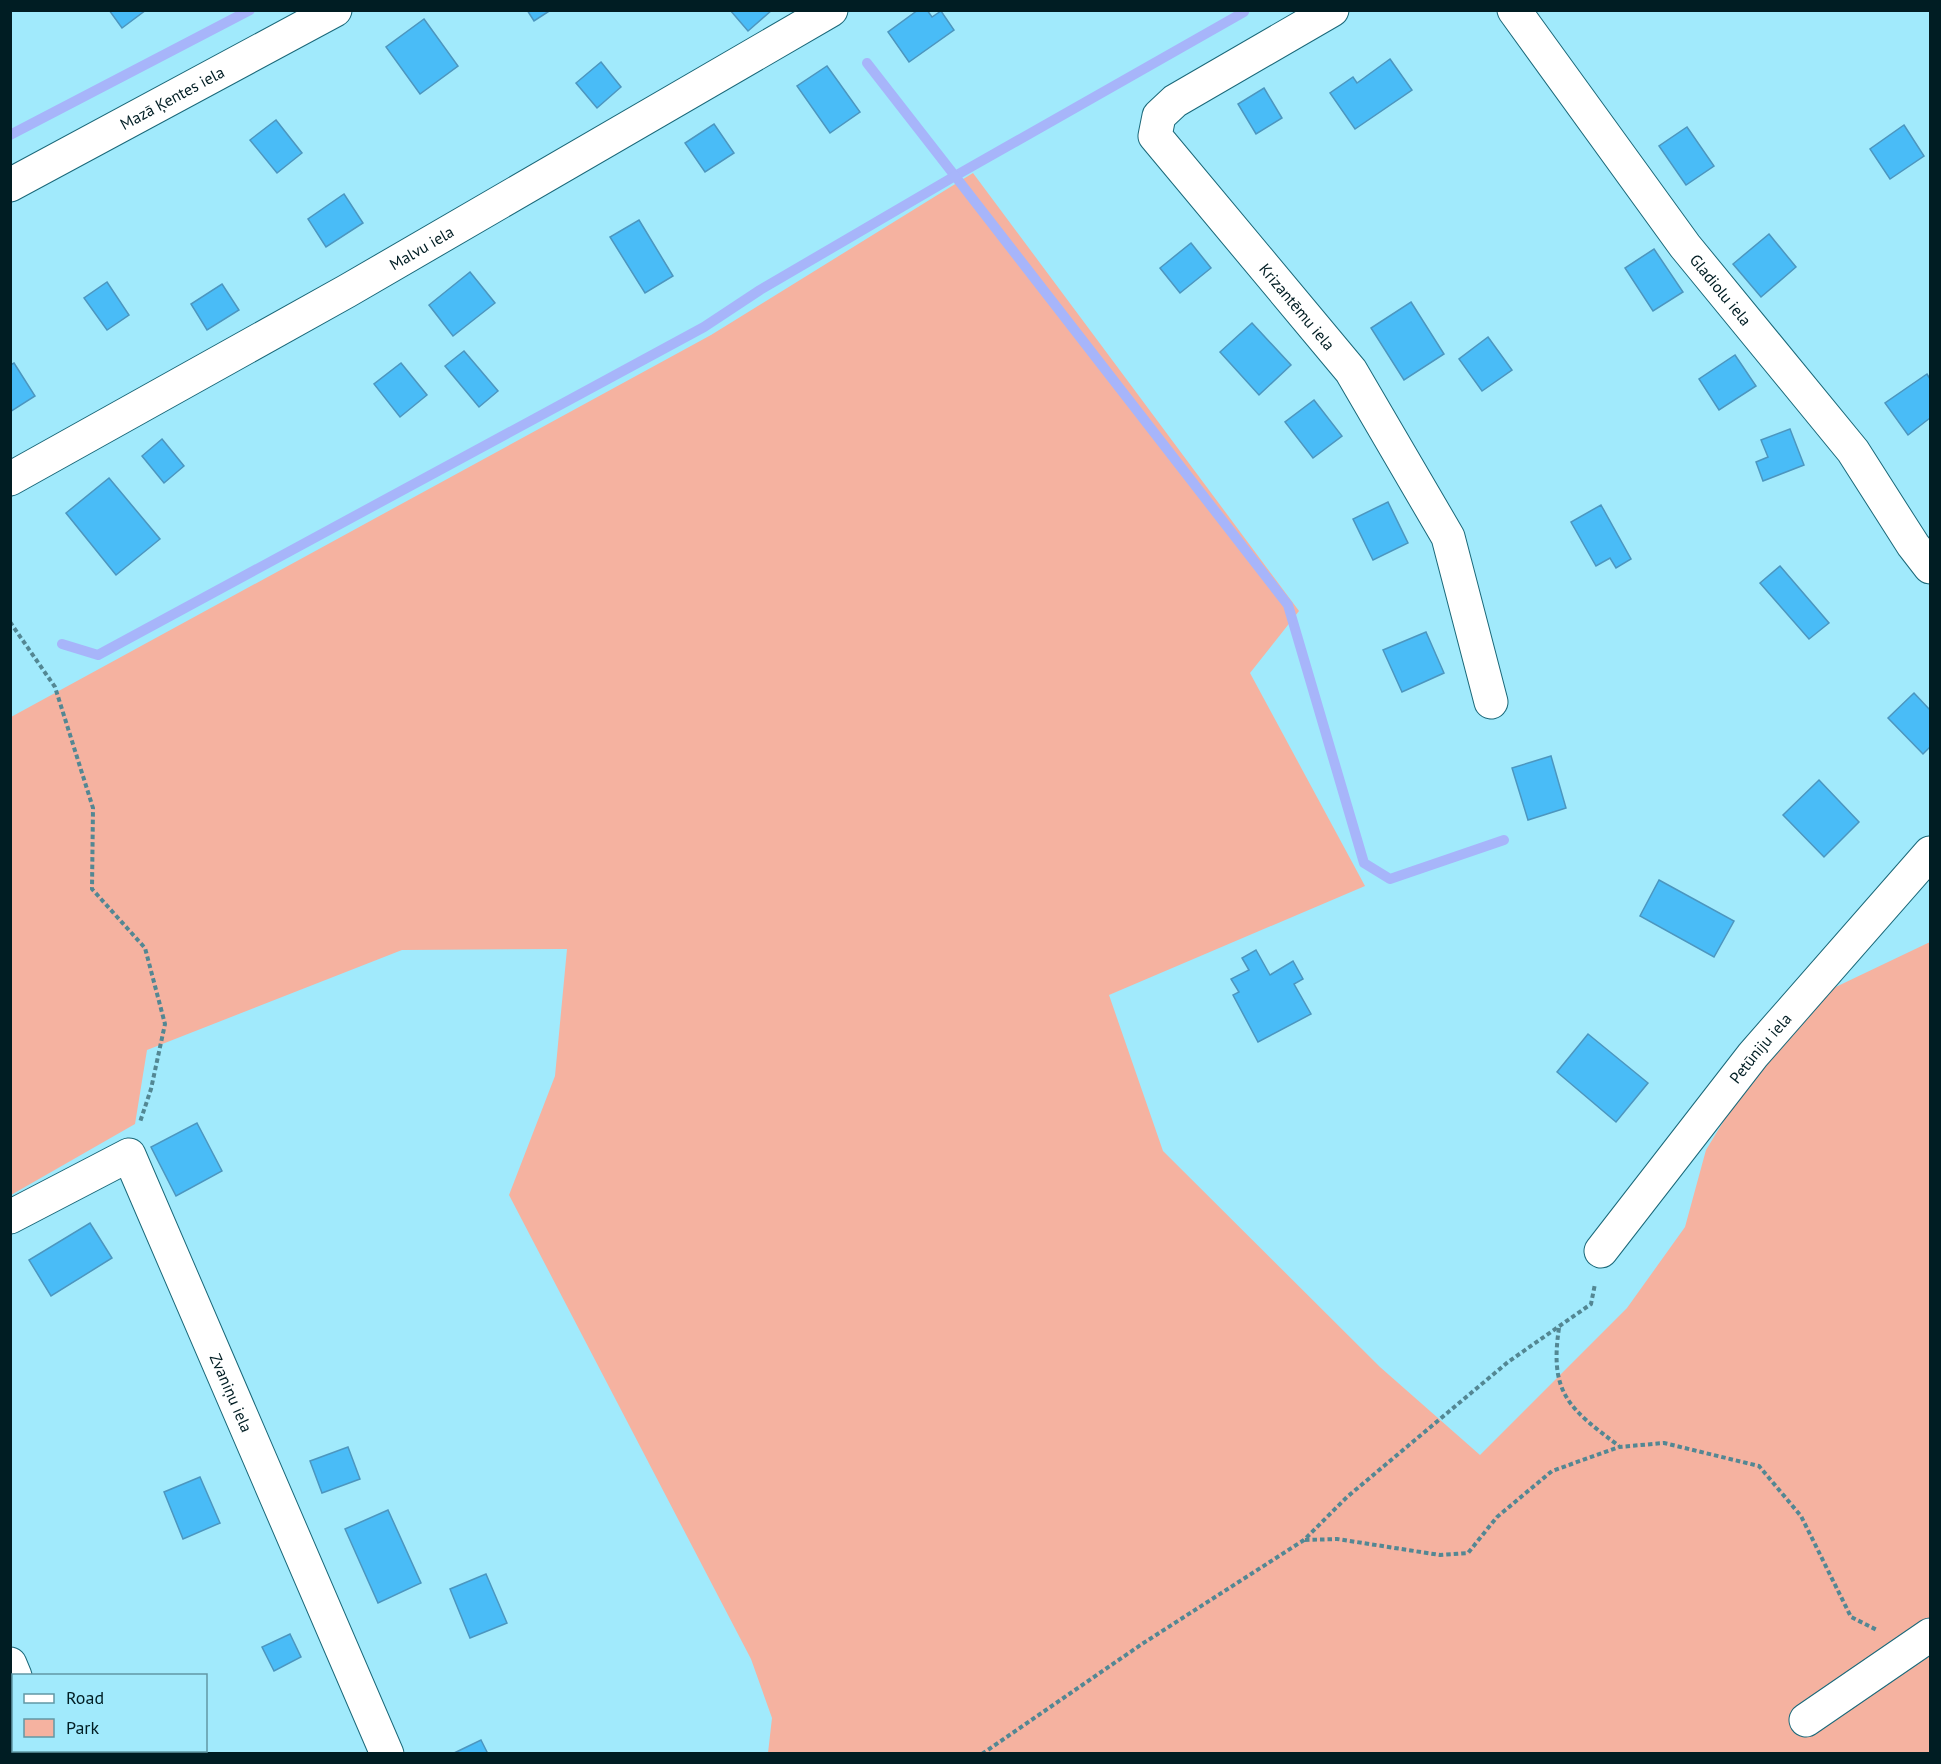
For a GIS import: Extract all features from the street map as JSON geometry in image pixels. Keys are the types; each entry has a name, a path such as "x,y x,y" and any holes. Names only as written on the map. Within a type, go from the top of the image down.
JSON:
{"street":[{"name":"Mazā Ķentes iela","path":"10,185 335,10"},
{"name":"Malvu iela","path":"10,479 346,291 831,10"},
{"name":"Krizantēmu iela","path":"1332,10 1174,101 1159,116 1155,136 1351,371 1448,537 1491,702"},
{"name":"Gladiolu iela","path":"1514,10 1685,246 1853,451 1913,545 1930,567"},
{"name":"Petūniju iela","path":"1601,1251 1753,1055 1930,853"},
{"path":"10,1216 129,1155"},
{"name":"Zvaniņu iela","path":"129,1155 387,1754"},
{"path":"1806,1720 1918,1644"}],"path":[{"path":"10,622 55,687 93,808 92,889 145,948 165,1024 151,1089 129,1155"},
{"path":"982,1754 1142,1644 1304,1540 1347,1497 1508,1362 1591,1304 1601,1251"},
{"path":"1559,1328 1556,1352 1560,1388 1578,1415 1619,1447"},
{"path":"1304,1540 1337,1539 1440,1554 1468,1553 1497,1517 1552,1471 1619,1447 1664,1443 1759,1466 1801,1516 1851,1617 1896,1641 1918,1644"}],"green space":[{"path":"973,173 1299,611 1250,673 1365,886 1109,995 1163,1151 1380,1367 1480,1455 1627,1308 1685,1227 1706,1150 1770,1045 1821,994 1930,942 1930,1753 768,1753 772,1718 751,1659 509,1195 555,1076 567,949 402,950 147,1050 135,1124 11,1195 11,717 711,335"}],"building":[{"path":"109,10 146,10 122,28"},
{"path":"527,10 551,10 534,21"},
{"path":"730,10 772,10 748,31"},
{"path":"918,10 927,10 932,17 941,11 954,30 909,62 888,32"},
{"path":"424,19 458,66 420,94 386,47"},
{"path":"1390,59 1412,90 1355,129 1330,93 1353,77 1357,83"},
{"path":"601,62 621,87 597,108 576,83"},
{"path":"827,66 860,112 830,133 797,86"},
{"path":"1264,88 1282,118 1256,134 1238,104"},
{"path":"276,120 302,153 277,173 250,140"},
{"path":"714,124 734,153 705,172 685,143"},
{"path":"1904,125 1924,156 1890,179 1870,149"},
{"path":"1687,127 1714,166 1686,185 1659,146"},
{"path":"344,194 363,223 326,247 308,219"},
{"path":"639,220 673,276 645,293 610,237"},
{"path":"1769,234 1796,267 1761,297 1733,264"},
{"path":"1191,243 1211,268 1180,293 1160,268"},
{"path":"1654,249 1683,292 1653,311 1625,268"},
{"path":"470,272 495,303 453,336 429,305"},
{"path":"107,282 129,315 107,330 84,298"},
{"path":"222,284 239,310 207,330 191,304"},
{"path":"1411,302 1444,354 1404,380 1371,328"},
{"path":"1252,323 1291,365 1259,395 1220,352"},
{"path":"1488,337 1512,370 1482,391 1459,359"},
{"path":"464,351 498,391 479,407 445,366"},
{"path":"1735,355 1756,386 1719,410 1699,379"},
{"path":"14,363 35,396 10,412 10,365"},
{"path":"401,363 427,395 400,417 374,384"},
{"path":"1927,374 1930,379 1930,418 1908,435 1885,403"},
{"path":"1314,400 1342,436 1313,458 1285,422"},
{"path":"1790,429 1804,465 1763,481 1756,462 1768,457 1761,440"},
{"path":"162,439 184,466 164,483 142,456"},
{"path":"109,478 160,539 116,575 66,513"},
{"path":"1388,502 1408,543 1373,560 1353,519"},
{"path":"1601,505 1631,559 1616,568 1610,558 1596,566 1571,522"},
{"path":"1780,566 1829,623 1809,639 1760,583"},
{"path":"1426,632 1444,673 1402,692 1383,650"},
{"path":"1914,693 1930,710 1930,747 1923,754 1888,718"},
{"path":"1551,756 1566,808 1528,820 1512,768"},
{"path":"1819,780 1859,822 1824,857 1783,815"},
{"path":"1659,880 1734,921 1714,957 1640,916"},
{"path":"1256,950 1270,975 1293,961 1303,979 1294,984 1311,1014 1258,1042 1233,995 1239,992 1231,979 1249,970 1242,958"},
{"path":"1588,1034 1648,1083 1616,1122 1557,1072"},
{"path":"197,1123 222,1171 176,1196 151,1147"},
{"path":"90,1223 112,1258 51,1296 29,1260"},
{"path":"348,1447 360,1479 322,1493 310,1461"},
{"path":"200,1477 220,1523 183,1539 164,1492"},
{"path":"388,1510 421,1583 378,1603 345,1529"},
{"path":"486,1574 507,1623 470,1638 450,1589"},
{"path":"290,1634 301,1657 274,1671 262,1647"},
{"path":"481,1740 488,1754 452,1754"},
{"path":"161,1752 190,1752 190,1754 158,1754"}],"waterway":[{"path":"10,135 250,10"},
{"path":"867,63 955,176 1244,12"},
{"path":"62,644 98,655 704,327 760,290 955,176 1288,605 1364,863 1390,879 1504,840"}]}
